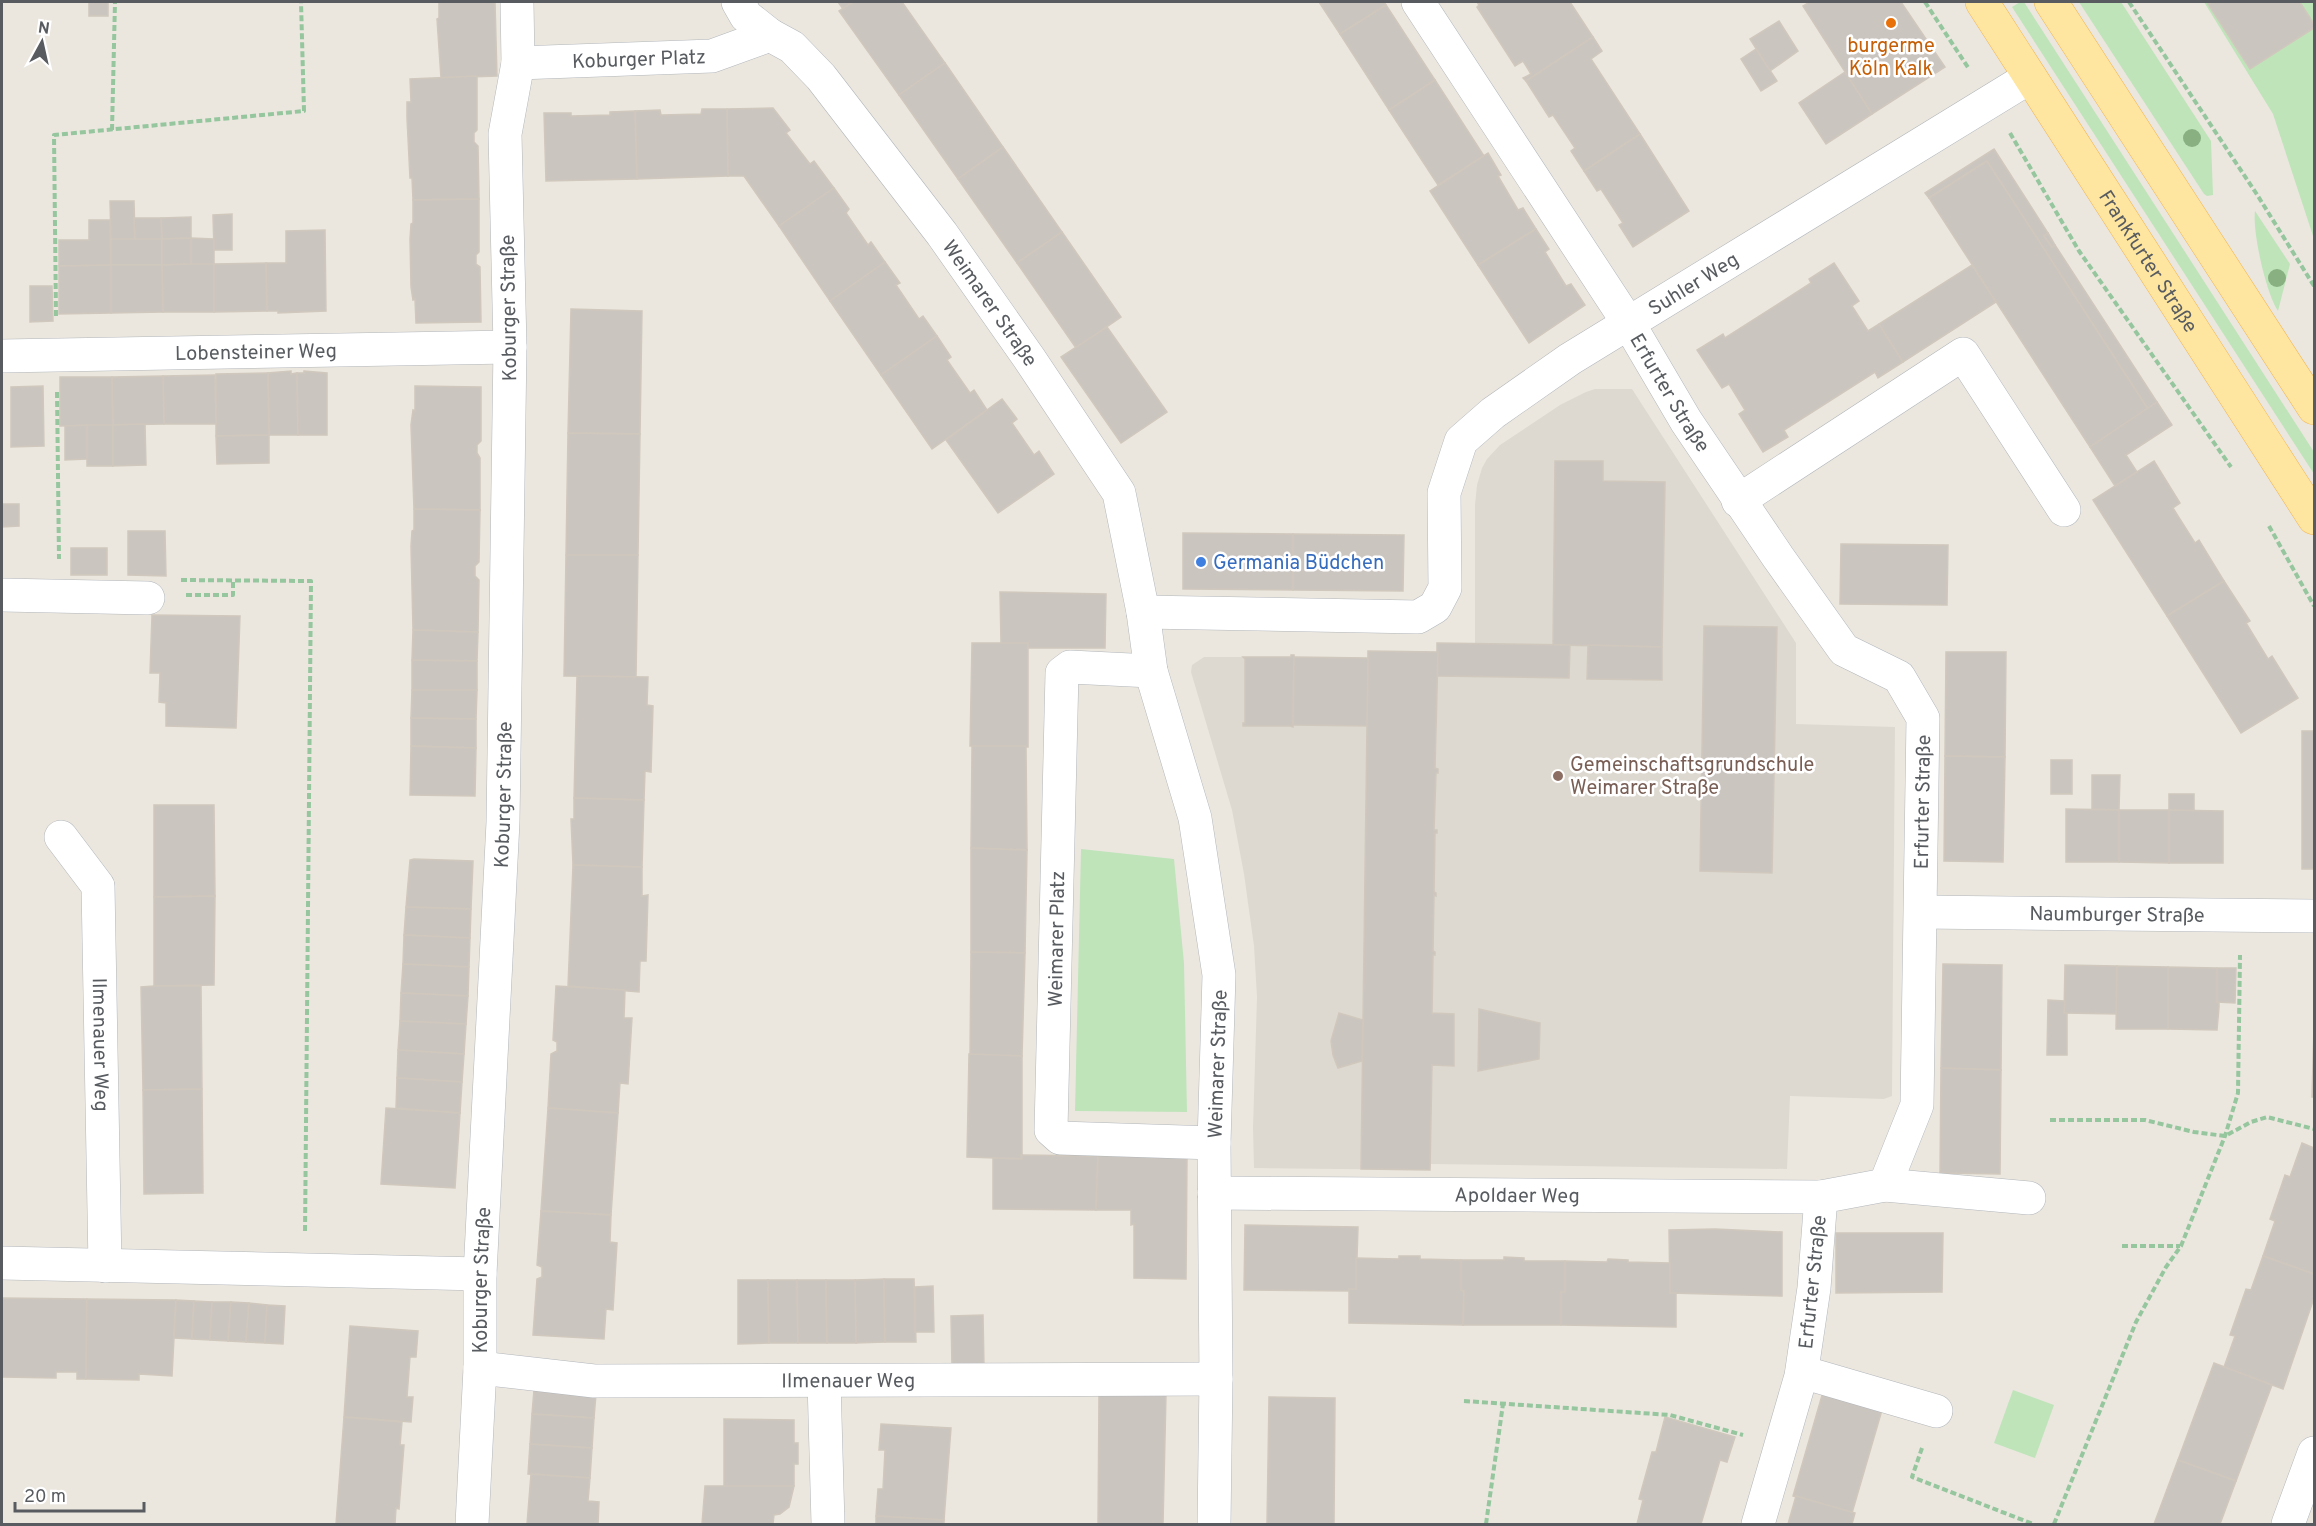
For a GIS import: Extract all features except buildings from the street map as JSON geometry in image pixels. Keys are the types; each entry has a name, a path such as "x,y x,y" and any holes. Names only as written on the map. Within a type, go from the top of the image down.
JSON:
{"main road":[{"name":"Frankfurter Straße","path":"1982,2 2314,518"},
{"path":"2051,2 2314,408"}],"street":[{"path":"517,2 518,63"},
{"path":"738,2 746,16 770,35"},
{"name":"Erfurter Straße","path":"1418,2 1629,324 1686,421 1738,501 1844,650 1899,677 1923,718 1917,1105 1884,1185 1821,1197 1814,1288 1802,1371 1758,1524"},
{"name":"Koburger Platz","path":"518,63 712,56 770,35"},
{"name":"Weimarer Straße","path":"770,35 792,47 821,77 928,216 1029,357 1119,493 1143,612 1151,671 1196,818 1219,975 1214,1143 1216,1379 1214,1524"},
{"name":"Koburger Straße","path":"472,1524 480,1368 480,1274 503,822 510,347 505,134 518,63"},
{"name":"Suhler Weg","path":"1143,612 1418,617 1435,607 1445,588 1444,493 1461,441 1493,413 1570,359 2030,77"},
{"name":"Lobensteiner Weg","path":"2,356 510,347"},
{"path":"1738,501 1963,354 2064,510"},
{"path":"2,595 148,598"},
{"name":"Weimarer Platz","path":"1151,671 1070,667 1062,673 1051,1130 1060,1138 1214,1143"},
{"name":"Ilmenauer Weg","path":"61,837 98,886 105,1266"},
{"name":"Naumburger Straße","path":"1921,912 2314,916"},
{"path":"1884,1185 2029,1198"},
{"name":"Apoldaer Weg","path":"1214,1193 1821,1197"},
{"path":"2,1263 480,1274"},
{"name":"Ilmenauer Weg","path":"480,1368 594,1381 1216,1379"},
{"path":"1802,1371 1936,1411"},
{"path":"824,1381 828,1524"},
{"path":"2289,1524 2314,1453"}],"path":[{"path":"112,130 115,2"},
{"path":"59,568 54,135 304,111 301,2"},
{"path":"1925,2 1990,101 2079,251 2234,471"},
{"path":"2129,2 2256,193 2314,286"},
{"path":"2265,519 2314,606"},
{"path":"175,580 310,581 305,1269"},
{"path":"148,598 160,595 233,595 233,581"},
{"path":"2054,1524 2136,1322 2181,1246 2225,1136 2238,1093 2240,915"},
{"path":"2050,1120 2145,1120 2194,1132 2225,1136 2267,1117 2314,1129"},
{"path":"2122,1246 2181,1246"},
{"path":"1464,1401 1670,1415 1781,1446"},
{"path":"1486,1524 1503,1404"},
{"path":"1936,1411 1912,1477 2034,1524"}],"shaded area":[{"name":"Gemeinschaftsgrundschule Weimarer Straße","path":"1595,389 1632,389 1796,643 1796,724 1895,727 1892,1096 1884,1099 1790,1096 1787,1169 1431,1164 1430,1170 1254,1168 1257,997 1254,946 1232,810 1191,672 1192,665 1204,657 1291,657 1294,655 1294,657 1368,658 1368,651 1437,652 1475,644 1475,505 1482,468 1500,445 1560,405"}],"green space":[{"path":"2024,2 2314,452 2314,474 2012,7"},
{"path":"2079,2 2121,2 2211,141 2213,195 2204,194"},
{"path":"2204,2 2314,2 2314,239 2273,114"},
{"path":"2255,211 2290,264 2278,311 2273,303 2261,262"},
{"path":"1081,849 1174,859 1184,963 1187,1112 1075,1111"},
{"path":"2013,1390 2054,1405 2035,1458 1994,1443"}],"place":[{"name":"burgerme Köln Kalk","path":"1891,23"},
{"name":"Germania Büdchen","path":"1201,562"},
{"name":"Gemeinschaftsgrundschule Weimarer Straße","path":"1558,776"}]}
